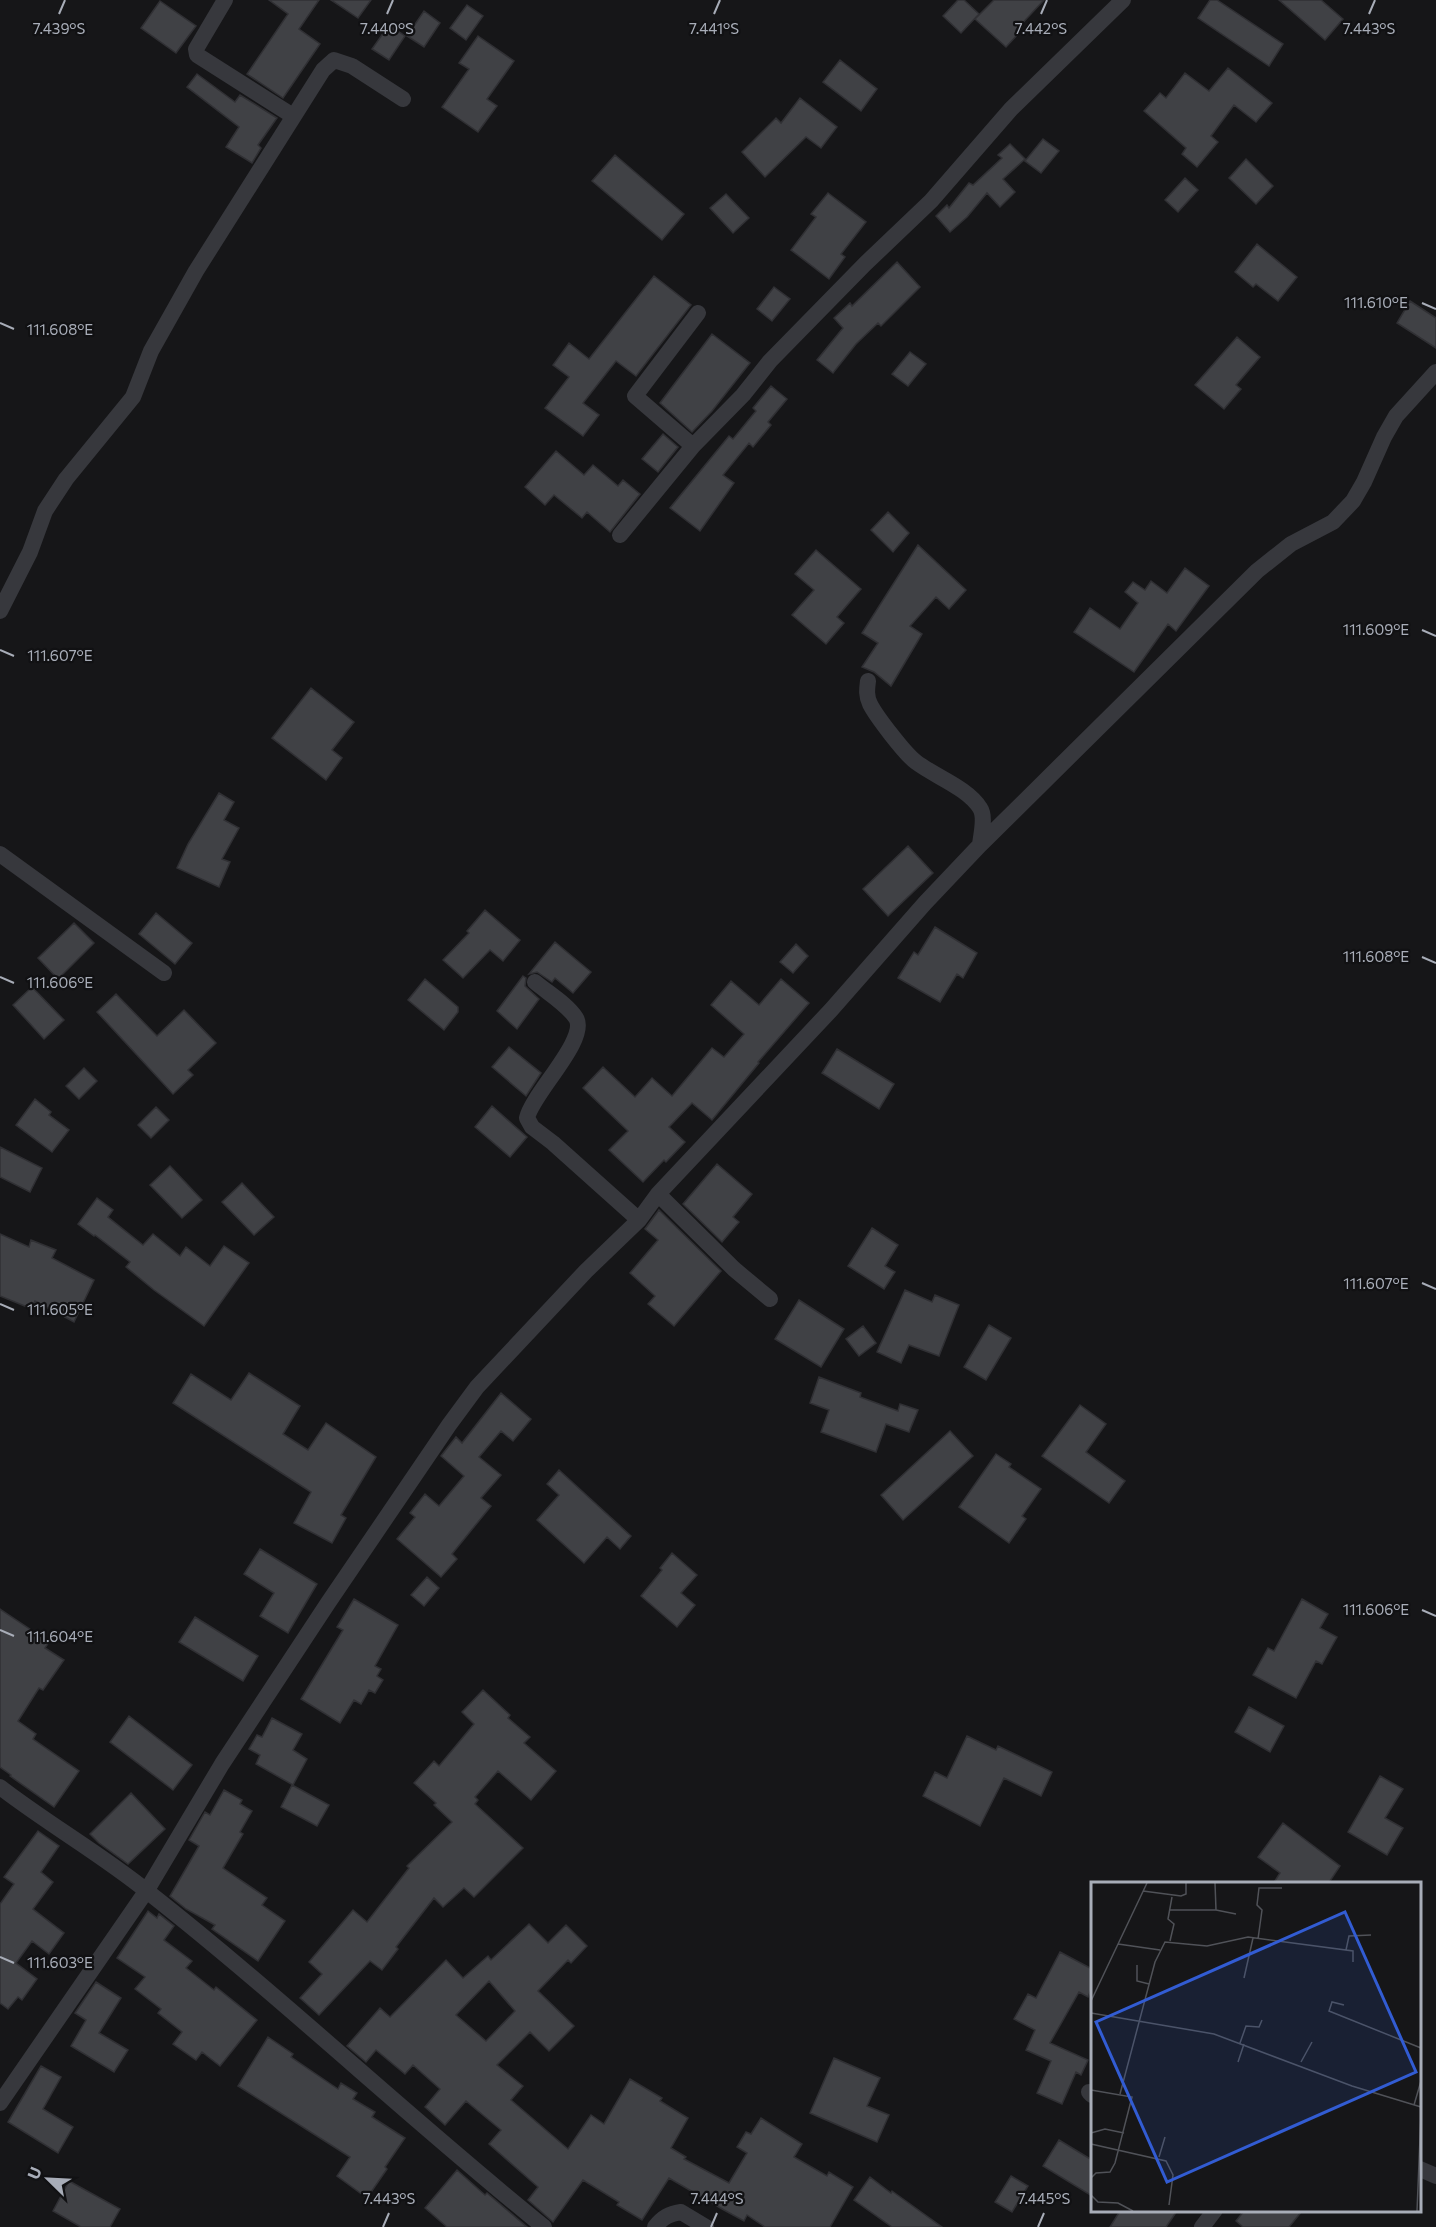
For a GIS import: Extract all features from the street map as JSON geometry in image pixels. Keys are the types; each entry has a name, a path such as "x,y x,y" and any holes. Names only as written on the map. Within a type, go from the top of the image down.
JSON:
{"street":[{"path":"225,0 196,49 197,55 293,116"},
{"path":"620,535 693,446 742,395 770,361 865,264 931,201 1011,109 1123,0"},
{"path":"0,611 30,552 45,511 66,479 134,396 151,351 196,271 323,70 334,60 352,66 403,99"},
{"path":"693,446 635,396 698,313"},
{"path":"0,2103 147,1890 222,1764 328,1603 477,1386 586,1271 639,1220 658,1194 831,1010 980,844 1257,571 1291,544 1333,522 1358,492 1396,416 1436,372"},
{"path":"868,681 867,694 870,704 904,750 914,761 973,800 982,810 980,844"},
{"path":"0,854 164,973"},
{"path":"535,982 570,1011 578,1020 580,1027 567,1054 538,1093 526,1119 532,1127 639,1220"},
{"path":"658,1194 734,1269 770,1299"},
{"path":"0,1787 147,1890 311,2026 482,2177 544,2227"},
{"path":"1421,2170 1436,2176"},
{"path":"655,2227 669,2214 681,2212 706,2227"},
{"path":"1202,2227 1214,2212"}],"building":[{"path":"269,0 319,0 299,29 320,44 283,98 247,74 288,14"},
{"path":"331,0 371,0 358,18"},
{"path":"958,0 964,0 979,14 961,33 943,16"},
{"path":"994,0 1044,0 1016,30 1019,33 1006,47 975,19"},
{"path":"1210,0 1217,0 1283,44 1269,66 1198,18"},
{"path":"1279,0 1321,0 1343,19 1325,40"},
{"path":"160,1 196,26 176,53 141,28"},
{"path":"467,5 483,16 466,40 450,28"},
{"path":"424,11 440,23 424,47 407,36"},
{"path":"389,25 405,36 389,60 372,49"},
{"path":"478,36 514,61 487,99 497,106 478,132 442,107 469,69 459,63"},
{"path":"840,60 877,89 861,111 823,82"},
{"path":"1228,68 1272,103 1256,122 1234,105 1211,136 1218,142 1197,167 1182,154 1186,148 1144,111 1160,93 1166,98 1185,73 1209,91"},
{"path":"197,74 235,102 240,95 277,118 258,145 261,148 252,163 226,147 239,127 187,87"},
{"path":"800,98 837,127 821,148 806,137 765,177 742,152 776,118 781,123"},
{"path":"1043,139 1059,151 1041,173 1025,161"},
{"path":"1010,144 1025,159 1003,179 1015,192 1000,207 987,193 967,217 950,232 936,216 947,205 949,208 969,183 973,185 1002,158 998,155"},
{"path":"615,155 684,214 662,240 592,181"},
{"path":"1246,159 1273,186 1256,204 1229,178"},
{"path":"1185,178 1198,190 1178,212 1165,200"},
{"path":"828,193 866,222 841,254 845,257 829,279 791,250 816,217 811,214"},
{"path":"726,194 749,218 733,233 710,208"},
{"path":"1257,244 1297,277 1278,301 1256,284 1253,287 1235,272"},
{"path":"897,262 920,287 881,326 878,323 856,344 833,373 817,360 843,328 834,318 850,303 852,306"},
{"path":"654,276 691,305 636,376 616,361 583,403 599,415 583,436 545,408 569,377 553,365 569,343 589,359"},
{"path":"774,287 790,299 772,321 757,309"},
{"path":"1410,301 1436,318 1436,348 1397,323"},
{"path":"712,334 750,363 692,432 660,403"},
{"path":"1237,337 1260,357 1236,385 1241,389 1224,409 1195,385"},
{"path":"910,352 926,364 908,386 892,374"},
{"path":"771,386 787,399 768,422 771,425 753,447 749,443 723,475 734,483 700,531 670,508 729,436 733,439 756,411 753,408"},
{"path":"663,434 678,447 658,472 642,459"},
{"path":"556,451 584,475 593,465 618,486 623,480 640,494 610,532 587,512 582,518 554,495 545,505 525,487"},
{"path":"888,512 909,533 893,552 871,530"},
{"path":"918,545 966,590 949,609 936,597 910,626 922,634 891,686 874,672 862,667 878,643 862,633"},
{"path":"816,550 861,589 837,617 844,623 826,644 792,615 814,590 795,574"},
{"path":"1185,568 1209,586 1176,631 1168,624 1134,672 1074,632 1090,608 1120,629 1138,603 1125,592 1133,582 1145,590 1151,581 1167,593"},
{"path":"311,688 354,722 332,750 342,758 326,780 272,738"},
{"path":"219,793 234,802 224,820 239,828 222,859 230,862 219,887 177,868 188,844"},
{"path":"908,846 933,873 888,916 863,889"},
{"path":"485,910 520,940 503,961 490,950 463,978 443,960 469,933 467,931"},
{"path":"156,913 192,943 175,964 139,934"},
{"path":"74,923 94,943 58,979 38,958"},
{"path":"935,927 977,953 963,978 957,974 940,1002 898,978 914,952 918,955"},
{"path":"555,942 591,972 573,993 555,978 552,982 537,972 529,974"},
{"path":"796,944 808,956 793,973 780,962"},
{"path":"523,976 526,978 525,986 539,999 517,1029 497,1011"},
{"path":"425,979 458,1007 458,1012 444,1030 408,1000"},
{"path":"781,979 809,1003 712,1120 692,1103 669,1127 685,1142 643,1182 609,1150 628,1131 583,1088 603,1067 635,1097 652,1078 672,1096 712,1048 724,1057 744,1034 711,1005 731,981 759,1005"},
{"path":"32,987 64,1020 44,1039 13,1005"},
{"path":"116,994 157,1036 184,1010 216,1043 188,1070 193,1075 173,1094 97,1012"},
{"path":"509,1047 541,1073 526,1096 492,1067"},
{"path":"837,1049 894,1084 879,1109 822,1073"},
{"path":"84,1068 97,1081 79,1099 66,1086"},
{"path":"35,1099 51,1112 49,1115 69,1130 52,1152 16,1125"},
{"path":"492,1106 527,1137 510,1157 475,1127"},
{"path":"156,1107 169,1120 151,1138 138,1125"},
{"path":"0,1147 42,1168 30,1192 0,1177"},
{"path":"717,1164 752,1194 733,1217 739,1222 722,1242 683,1204"},
{"path":"170,1166 202,1200 182,1218 150,1185"},
{"path":"242,1183 274,1217 254,1235 222,1202"},
{"path":"97,1198 113,1210 108,1217 143,1245 153,1234 180,1256 186,1247 210,1266 224,1246 249,1263 204,1326 154,1290 126,1267 130,1262 78,1224"},
{"path":"659,1210 721,1271 674,1326 648,1304 655,1296 630,1273 658,1240 645,1229"},
{"path":"872,1228 898,1245 885,1266 895,1272 884,1289 848,1266"},
{"path":"0,1234 29,1247 31,1240 56,1250 52,1258 94,1280 74,1322 35,1301 32,1309 0,1296"},
{"path":"905,1290 932,1302 935,1295 959,1305 939,1356 909,1345 901,1363 877,1352"},
{"path":"799,1300 844,1329 821,1367 775,1339"},
{"path":"989,1325 1011,1338 986,1380 964,1367"},
{"path":"863,1326 876,1343 859,1356 846,1339"},
{"path":"249,1373 300,1406 283,1434 308,1450 326,1423 376,1457 341,1515 346,1518 332,1543 294,1523 311,1492 173,1403 191,1374 231,1400"},
{"path":"819,1377 861,1393 860,1397 898,1411 900,1404 918,1410 909,1432 886,1424 876,1452 821,1432 829,1410 810,1403"},
{"path":"501,1393 531,1419 513,1441 501,1431 479,1457 501,1475 481,1498 491,1506 452,1554 457,1559 441,1577 397,1539 415,1517 410,1513 425,1494 439,1506 464,1476 441,1456 456,1437 462,1443"},
{"path":"1080,1405 1106,1424 1086,1452 1125,1481 1109,1503 1042,1456"},
{"path":"950,1431 973,1456 903,1520 881,1495"},
{"path":"996,1454 1011,1464 1009,1467 1041,1489 1022,1516 1026,1519 1009,1543 959,1507"},
{"path":"559,1470 631,1536 620,1549 607,1537 584,1563 537,1520 559,1495 547,1484"},
{"path":"260,1549 317,1584 288,1633 260,1616 274,1593 244,1574"},
{"path":"672,1553 697,1575 681,1593 695,1605 677,1627 641,1596 662,1570 660,1568"},
{"path":"427,1577 439,1588 424,1606 411,1595"},
{"path":"354,1599 398,1625 375,1666 381,1669 377,1676 383,1680 375,1693 369,1690 361,1704 354,1700 340,1723 301,1699 343,1630 337,1627"},
{"path":"1302,1599 1328,1614 1320,1628 1337,1637 1322,1664 1316,1661 1296,1698 1253,1675 1268,1648 1274,1651"},
{"path":"0,1609 49,1642 45,1648 64,1660 43,1690 39,1688 18,1721 36,1734 33,1739 79,1771 54,1807 0,1767"},
{"path":"195,1617 258,1656 243,1681 179,1642"},
{"path":"483,1690 510,1715 508,1718 530,1737 524,1743 556,1771 531,1800 498,1771 475,1797 478,1800 475,1804 523,1848 474,1897 464,1888 443,1907 434,1898 396,1947 398,1949 382,1970 370,1961 319,2015 300,1998 322,1974 309,1962 353,1910 367,1922 409,1868 407,1866 452,1822 414,1783 434,1761 439,1766 474,1724 462,1712"},
{"path":"1249,1707 1284,1726 1270,1752 1235,1732"},
{"path":"129,1716 192,1765 173,1790 110,1742"},
{"path":"272,1718 302,1734 293,1750 307,1759 293,1785 256,1764 260,1755 249,1749 257,1735 262,1737"},
{"path":"967,1736 996,1750 998,1746 1052,1772 1041,1796 1004,1778 980,1826 923,1796 935,1772 947,1778"},
{"path":"1380,1776 1403,1789 1385,1818 1403,1828 1387,1855 1348,1832"},
{"path":"292,1785 329,1805 317,1826 281,1807"},
{"path":"224,1790 242,1800 240,1804 252,1811 240,1832 243,1834 223,1868 267,1898 262,1905 285,1921 258,1961 212,1929 215,1925 186,1909 170,1896 199,1846 189,1840 205,1812 210,1815"},
{"path":"131,1793 165,1829 128,1864 90,1834"},
{"path":"1283,1823 1340,1866 1329,1882 1274,1882 1280,1873 1258,1857"},
{"path":"38,1831 59,1846 41,1872 53,1882 33,1909 64,1933 49,1954 32,1941 16,1963 37,1979 22,2000 18,1997 8,2009 0,2003 0,1904 14,1884 4,1877"},
{"path":"148,1911 157,1918 159,1914 174,1926 164,1940 192,1961 186,1968 214,1990 216,1987 257,2020 220,2066 202,2052 196,2060 173,2044 182,2032 158,2013 161,2009 135,1989 145,1977 117,1958"},
{"path":"529,1924 548,1943 566,1925 587,1946 571,1963 568,1960 538,1991 574,2026 549,2051 530,2032 497,2065 523,2086 511,2100 568,2149 591,2115 604,2124 630,2079 662,2098 660,2101 688,2118 671,2148 686,2157 684,2159 729,2183 747,2153 737,2147 746,2132 751,2134 761,2118 802,2144 794,2157 827,2176 829,2172 853,2187 830,2227 765,2227 747,2215 744,2221 669,2178 642,2220 617,2205 619,2202 583,2180 553,2222 528,2200 538,2187 489,2144 501,2130 466,2101 445,2125 425,2107 440,2089 413,2065 405,2074 376,2050 366,2062 347,2046 380,2008 390,2017 446,1960 463,1978 488,1956 491,1960","holes":["489,1981 515,2011 486,2041 456,2015"]},
{"path":"1060,1952 1091,1968 1091,1990 1088,1997 1079,1992 1050,2043 1088,2060 1081,2075 1076,2072 1062,2104 1037,2093 1051,2061 1026,2050 1035,2030 1014,2019 1028,1994 1036,1998"},
{"path":"96,1982 121,1998 99,2033 128,2050 114,2072 71,2046 86,2020 75,2013"},
{"path":"268,2037 293,2054 291,2057 338,2089 341,2083 357,2093 353,2099 375,2112 372,2117 405,2138 367,2198 337,2176 350,2157 238,2086"},
{"path":"834,2058 880,2078 867,2106 889,2115 877,2142 810,2113"},
{"path":"41,2066 61,2077 43,2109 73,2127 58,2153 8,2122"},
{"path":"1059,2140 1091,2159 1091,2195 1043,2166"},
{"path":"457,2170 527,2227 447,2227 425,2208"},
{"path":"1011,2176 1028,2186 1012,2212 995,2202"},
{"path":"870,2177 942,2227 892,2227 854,2200"},
{"path":"69,2181 120,2209 110,2227 81,2227 53,2211"},
{"path":"1119,2212 1176,2212 1166,2227 1110,2227"},
{"path":"1243,2212 1301,2212 1289,2227 1243,2227 1236,2221"}]}
